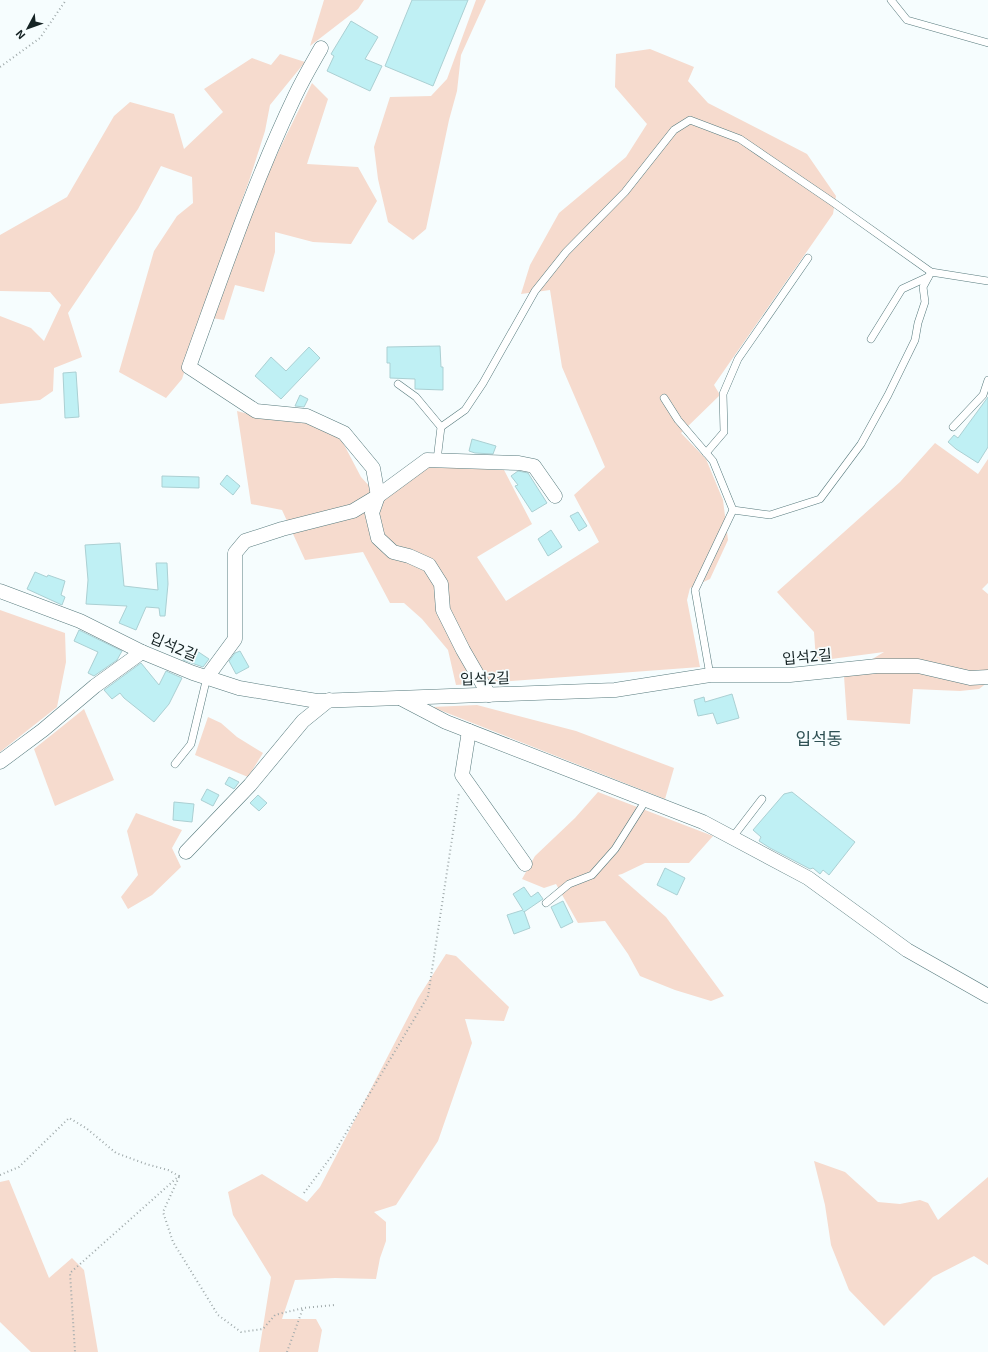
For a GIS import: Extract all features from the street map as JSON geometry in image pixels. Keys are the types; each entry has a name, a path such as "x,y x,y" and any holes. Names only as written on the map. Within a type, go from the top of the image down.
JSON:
{"street":[{"path":"321,48 295,95 265,162 189,367 256,411 307,416 344,434 373,468 378,496 372,513 378,538 393,552 409,556 429,565 441,584 443,610 463,650 489,695"},
{"path":"206,677 235,639 235,553 245,542 282,529 353,511 378,496 427,460 519,463 534,466 555,496"},
{"name":"입석2길","path":"0,591 80,621 142,652 206,677 239,688 317,701 615,690 710,676 790,675 877,666 918,666 970,678 988,677"},
{"path":"0,762 44,730 96,686 142,652"},
{"path":"402,698 446,722 703,822 808,878 907,950 988,996"},
{"path":"186,852 250,784 303,721 329,700"},
{"path":"469,731 462,775 525,864"}],"lane":[{"path":"891,0 907,20 988,43"},
{"path":"441,427 465,410 483,383 535,291 566,252 625,192 674,130 690,120 740,139 834,203 930,275 988,281"},
{"path":"706,453 724,432 723,394 738,359 808,258"},
{"path":"732,510 770,515 820,499 861,444 888,395 915,340 918,323 925,302 924,287 930,275"},
{"path":"871,338 902,289 930,275"},
{"path":"953,427 983,395 988,380"},
{"path":"398,384 416,397 441,427 437,460"},
{"path":"664,398 678,420 713,461 732,510 695,590 710,676"},
{"path":"175,764 192,744 206,677"},
{"path":"732,838 762,799"},
{"path":"546,904 569,884 592,875 615,849 646,800"}],"path":[{"path":"0,67 40,38 66,0"},
{"path":"304,1193 334,1153 428,996 462,775"},
{"path":"0,1175 19,1167 69,1118 86,1128 116,1153 168,1170 179,1176"},
{"path":"179,1176 163,1212 173,1242 218,1314 242,1332 263,1329 275,1315 304,1308 335,1305"},
{"path":"75,1352 70,1273 179,1176"},
{"path":"287,1352 304,1308"}],"shaded area":[{"path":"324,0 364,0 358,9 310,46"},
{"path":"476,0 486,0 461,55 457,91 449,120 426,229 413,240 388,222 378,179 374,147 390,97 431,96 447,79"},
{"path":"650,49 694,67 688,81 708,103 807,154 836,196 833,214 714,385 720,395 681,433 706,459 723,500 728,540 710,579 690,588 687,600 700,667 456,685 448,650 422,619 404,603 390,603 363,552 305,560 282,510 251,504 237,411 272,420 310,421 340,437 361,477 383,501 429,467 504,470 532,524 477,557 506,601 599,542 574,495 605,467 562,367 550,290 521,294 530,265 559,213 626,157 647,124 615,87 616,54"},
{"path":"280,54 305,62 270,105 265,131 249,181 182,379 166,398 119,372 154,251 177,216 193,203 192,177 161,166 138,209 68,313 82,357 54,368 53,391 40,400 0,404 0,316 31,328 44,341 61,305 50,292 0,291 0,235 67,197 114,116 130,102 174,114 184,149 223,112 204,89 252,58 271,65"},
{"path":"312,83 328,99 307,164 358,167 377,201 351,244 313,242 275,232 275,252 264,292 235,285 224,320 212,318 259,191"},
{"path":"935,443 978,474 988,459 988,583 982,589 988,594 988,682 979,689 960,691 913,689 910,724 847,720 844,676 884,652 816,661 814,632 777,592 900,482"},
{"path":"0,610 65,633 66,662 57,707 0,752"},
{"path":"477,705 576,731 674,768 665,799 432,707"},
{"path":"84,709 114,780 55,806 34,749"},
{"path":"208,717 221,723 237,737 263,753 248,777 195,755"},
{"path":"598,792 713,836 689,863 645,863 618,875 666,917 724,996 711,1001 675,990 640,976 628,954 605,921 578,923 556,884 544,888 522,879 535,856 575,818"},
{"path":"136,813 182,830 172,848 181,867 152,895 128,909 121,897 138,875 127,831"},
{"path":"446,954 456,956 509,1007 504,1021 465,1019 472,1043 438,1141 396,1205 374,1212 386,1222 386,1241 380,1258 376,1279 335,1278 295,1280 282,1319 316,1319 322,1330 318,1352 259,1352 271,1277 233,1215 228,1192 262,1174 307,1202 320,1187 418,998"},
{"path":"814,1161 845,1172 878,1202 900,1204 920,1200 928,1203 938,1220 988,1177 988,1265 974,1256 933,1277 884,1326 849,1290 831,1245 825,1205"},
{"path":"9,1180 49,1278 72,1258 84,1270 98,1352 31,1352 0,1322 0,1182"}],"building":[{"path":"412,0 468,0 433,86 385,66"},
{"path":"351,21 378,37 365,59 382,66 370,91 327,71 334,56 331,54"},
{"path":"440,346 441,367 443,367 443,390 415,389 415,379 390,378 390,363 387,363 387,347"},
{"path":"309,347 320,358 281,399 255,376 271,357 286,371"},
{"path":"76,372 79,417 65,418 63,373"},
{"path":"300,395 308,399 304,407 295,406"},
{"path":"988,397 988,447 978,463 948,442 954,435 958,438"},
{"path":"472,439 496,446 493,454 475,453 469,451"},
{"path":"518,471 528,473 547,503 532,512 515,486 518,485 511,476"},
{"path":"227,475 240,486 233,495 220,484"},
{"path":"162,476 199,477 199,488 162,487"},
{"path":"578,512 587,526 579,531 570,516"},
{"path":"551,530 562,547 548,556 538,539"},
{"path":"120,543 124,586 158,590 156,563 167,563 168,584 165,616 160,616 159,608 146,607 136,630 119,623 127,606 86,604 88,580 85,545"},
{"path":"35,572 47,577 48,575 65,581 61,595 65,597 62,605 27,589"},
{"path":"79,630 122,651 117,660 94,676 88,673 98,652 74,641"},
{"path":"191,647 209,659 203,667 183,660"},
{"path":"240,651 249,667 236,674 229,661 235,653"},
{"path":"141,663 159,685 166,671 182,678 169,704 154,722 124,698 120,693 112,699 104,690"},
{"path":"732,694 739,718 717,724 713,713 698,716 694,700 704,697 705,702"},
{"path":"229,777 239,782 234,789 225,784"},
{"path":"207,789 219,795 213,806 201,800"},
{"path":"792,792 855,842 829,875 823,870 820,874 813,868 810,869 770,848 759,841 761,837 753,830 784,794"},
{"path":"258,795 267,803 259,811 250,803"},
{"path":"174,802 194,804 192,822 173,820"},
{"path":"665,868 685,878 677,895 657,885"},
{"path":"524,887 531,897 538,892 543,899 524,912 530,928 514,934 507,915 523,910 513,894"},
{"path":"563,901 573,922 561,928 551,907"}],"district":[{"name":"입석동","path":"819,738"}]}
